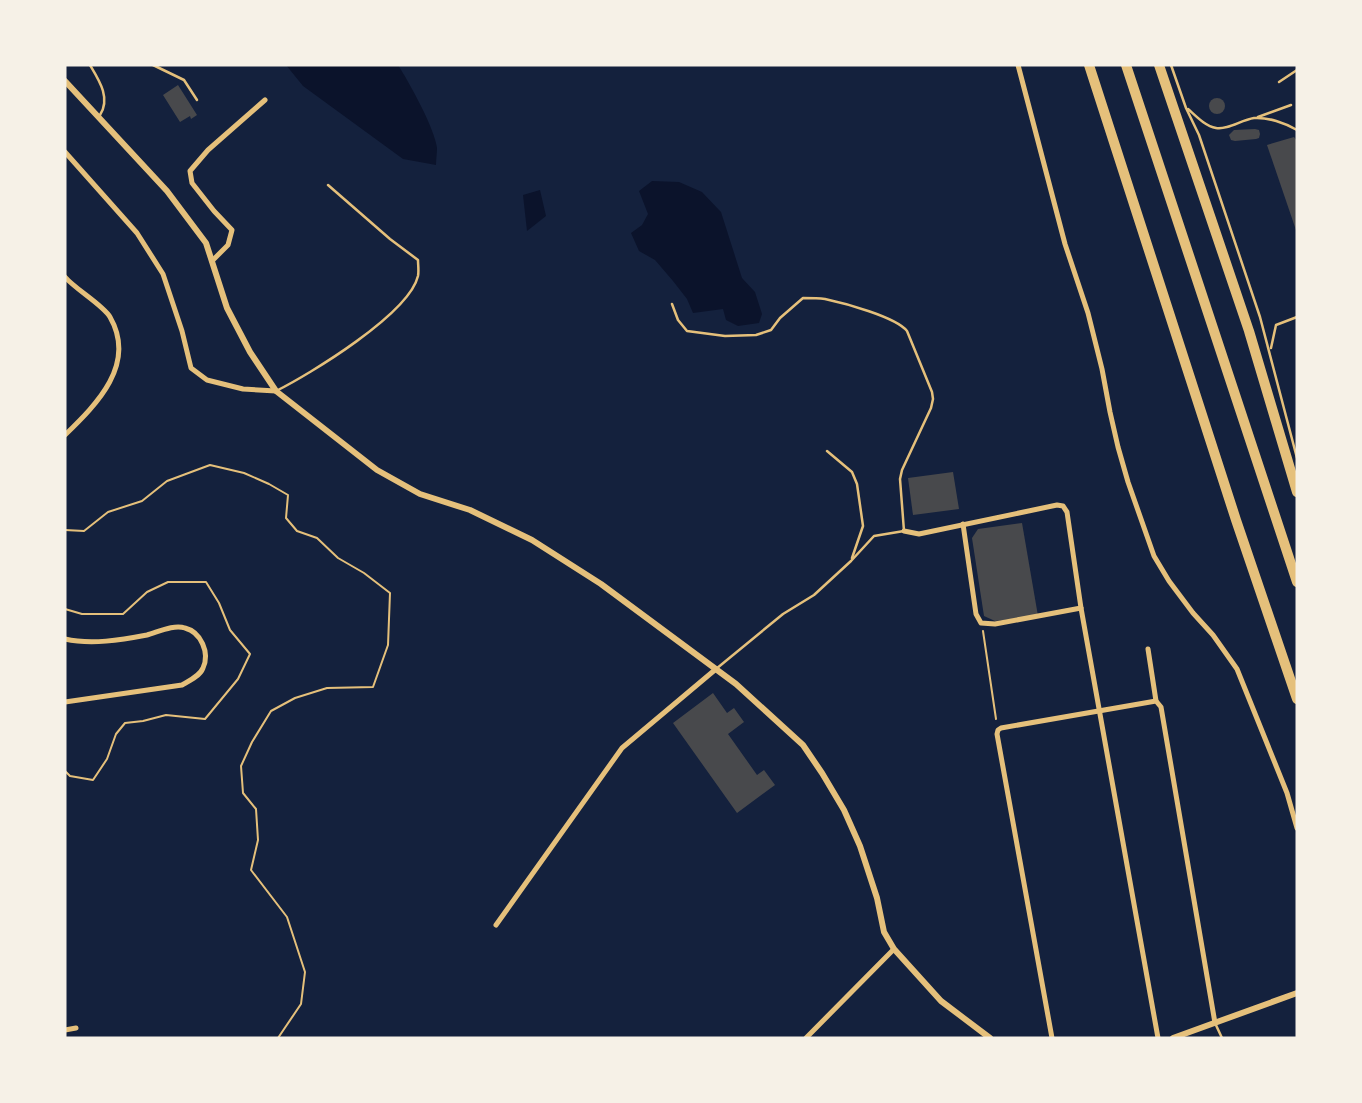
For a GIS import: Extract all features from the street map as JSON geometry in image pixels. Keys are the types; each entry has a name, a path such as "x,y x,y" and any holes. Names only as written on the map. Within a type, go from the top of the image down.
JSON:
{"highway":[{"path":"1089,65 1297,699"},
{"path":"1126,65 1297,582"},
{"path":"1159,65 1249,331 1297,492"}],"street":[{"path":"1018,65 1065,244 1091,324 1128,482 1154,556 1169,581 1237,669 1287,793 1297,828"},
{"path":"65,81 167,191 206,243 227,308 250,352 276,391 377,470 420,494 470,510 532,540 601,584 736,684 803,744 844,810 860,846 877,898 884,932 894,949 941,1001 990,1038"},
{"path":"212,261 228,246 232,230 192,183 190,171 208,150 265,100"},
{"path":"65,152 137,233 163,274 191,368 207,380 243,389 276,391"},
{"path":"65,277 109,315 117,336 119,356 113,376 102,396 65,435"},
{"path":"904,531 919,534 1057,505 1063,506 1067,512 1081,608 1158,1038"},
{"path":"962,524 976,614 981,623 995,624 1081,608"},
{"path":"65,639 121,639 183,626 202,640 205,654 203,669 182,685 65,702"},
{"path":"1148,649 1156,701 1161,706 1215,1023"},
{"path":"496,925 622,748 716,669"},
{"path":"1052,1038 998,730 1156,701"},
{"path":"806,1038 894,949"},
{"path":"1173,1038 1297,993"},
{"path":"65,1030 76,1028"}],"lane":[{"path":"90,65 105,96 104,108 98,117"},
{"path":"153,65 184,80 197,100"},
{"path":"1171,65 1199,135 1260,317 1297,458"},
{"path":"1279,82 1297,70"},
{"path":"1186,108 1203,123 1216,128 1291,105"},
{"path":"1254,118 1289,125 1297,130"},
{"path":"276,391 296,381 371,331 402,301 418,276 418,260 328,186"},
{"path":"672,304 678,320 687,331 725,337 756,335 771,330 780,318 803,298 824,299 865,310 904,327 933,399 901,470 904,531 874,536 814,595 783,614 716,669"},
{"path":"1270,351 1276,324 1297,317"},
{"path":"827,451 852,472 857,484 863,526 851,561"},
{"path":"1215,1023 1222,1038"}],"path":[{"path":"65,530 84,531 108,512 142,501 167,481 210,465 244,473 288,495 286,518 297,531 317,538 338,558 390,593 388,645 373,687 327,688 295,698 271,711 241,766 243,793 256,809 258,839 251,870 287,917 305,972 301,1004 278,1038"},
{"path":"65,609 82,614 123,614 147,592 168,582 206,582 219,603 230,630 250,654 238,679 205,719 166,715 125,723 116,734 107,759 93,780 71,776 65,771"},
{"path":"981,623 998,730"}],"water":[{"path":"286,65 398,65 432,129 437,148 436,165 403,159 303,86"},
{"path":"652,181 679,182 702,192 721,212 742,278 755,292 762,314 759,323 738,326 726,320 723,309 693,313 687,299 655,260 639,251 631,233 642,225 648,214 639,191"},
{"path":"540,190 546,216 527,231 523,195"}],"building":[{"path":"178,85 197,115 180,122 163,95"},
{"path":"1217,98 1223,100 1223,112 1217,114 1211,112 1209,106 1211,100"},
{"path":"1234,130 1259,130 1260,134 1256,139 1235,141 1231,140 1229,135"},
{"path":"1294,137 1297,141 1297,233 1267,145"},
{"path":"953,472 959,509 913,515 908,478"},
{"path":"1022,523 1038,616 995,621 984,616 972,538 978,529"},
{"path":"713,693 727,713 734,708 744,722 728,734 757,775 764,770 775,785 737,813 673,723"}]}
